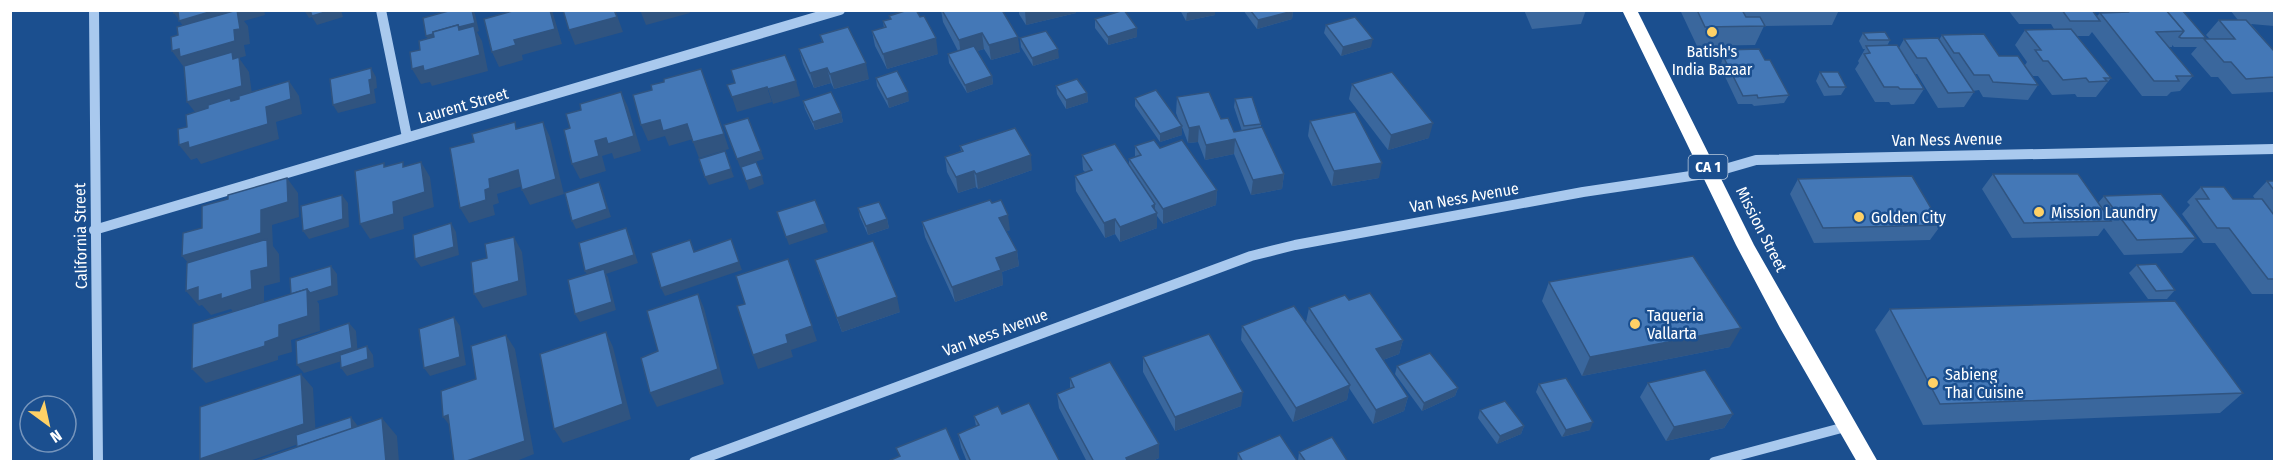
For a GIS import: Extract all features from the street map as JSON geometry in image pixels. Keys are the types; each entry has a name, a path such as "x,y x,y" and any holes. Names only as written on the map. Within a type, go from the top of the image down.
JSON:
{"highway":[{"name":"Mission Street","path":"1629,10 1745,245 1787,323 1868,462"}],"street":[{"name":"California Street","path":"94,10 94,230 98,462"},
{"path":"381,10 407,137"},
{"name":"Laurent Street","path":"94,230 840,10"},
{"name":"Van Ness Avenue","path":"694,462 1251,256 1295,245 1583,192 1711,173 1756,160 2274,149"},
{"path":"1714,462 1849,426"}],"building":[{"path":"173,10 216,10 179,21 178,12 174,13"},
{"path":"237,10 240,29 234,30 235,41 180,57 179,49 172,51 171,37 178,35 177,27"},
{"path":"310,10 332,10 312,16"},
{"path":"452,10 472,10 475,23 459,27 458,25 426,36 423,18"},
{"path":"516,10 550,10 555,29 514,40 516,45 492,52 484,19"},
{"path":"563,10 614,10 617,17 569,30"},
{"path":"916,10 920,17 924,16 936,38 883,54 872,31 886,27 883,21 891,19 889,16"},
{"path":"942,10 1002,10 1018,37 989,45 982,33 959,40"},
{"path":"1124,10 1137,28 1108,37 1095,19"},
{"path":"1250,10 1293,10 1293,11 1258,20"},
{"path":"1697,10 1742,10 1746,17 1760,17 1765,26 1705,27"},
{"path":"2062,10 2092,10 2100,21 2070,21"},
{"path":"2126,10 2166,10 2184,31 2156,32 2193,76 2176,76 2179,81 2154,81 2100,13 2128,12"},
{"path":"2166,10 2182,10 2206,38 2179,37 2184,31"},
{"path":"1355,17 1373,39 1343,47 1326,25"},
{"path":"2219,20 2246,20 2274,51 2274,77 2246,79 2231,62 2224,62 2204,39 2235,39"},
{"path":"458,25 459,30 474,26 480,55 424,71 423,66 412,69 410,52 420,50 419,41 434,37 433,32"},
{"path":"848,27 866,63 830,74 827,68 810,73 799,49 823,42 820,35"},
{"path":"2071,29 2111,78 2104,78 2107,81 2089,82 2086,78 2063,80 2048,61 2043,61 2035,50 2041,50 2025,30"},
{"path":"1046,31 1058,49 1032,58 1020,38"},
{"path":"1885,32 1890,40 1868,40 1863,33"},
{"path":"1984,34 1999,56 2018,56 2038,85 1993,82 1989,75 1974,75 1959,53 1954,53 1942,35"},
{"path":"1938,38 1974,92 1948,93 1926,58 1917,58 1904,39"},
{"path":"1897,45 1924,89 1884,87 1864,54 1870,53 1866,46"},
{"path":"974,46 992,76 965,85 948,54"},
{"path":"1759,49 1765,60 1770,60 1789,95 1758,98 1757,95 1743,96 1724,58 1729,58 1725,50"},
{"path":"232,52 233,59 239,57 242,86 187,102 184,66"},
{"path":"785,55 796,81 732,97 727,85 735,83 731,70"},
{"path":"371,68 372,79 369,80 371,94 333,105 330,79"},
{"path":"701,69 724,134 693,142 687,124 663,131 660,120 641,125 633,95 652,90 651,85 664,82 664,79"},
{"path":"897,71 908,92 887,99 876,78"},
{"path":"1392,72 1433,123 1391,135 1352,84"},
{"path":"1820,72 1838,72 1846,87 1829,87"},
{"path":"1077,79 1087,93 1066,100 1056,86"},
{"path":"289,81 291,99 266,107 268,124 189,148 188,142 179,145 178,129 187,127 186,115 208,108 208,105 230,98 231,101 239,99 239,96"},
{"path":"1156,90 1182,126 1160,134 1135,98"},
{"path":"621,92 634,136 608,144 606,138 595,141 599,156 572,164 564,130 570,128 566,114 581,110 580,104"},
{"path":"831,92 841,113 813,122 803,101"},
{"path":"1209,92 1221,119 1228,118 1234,132 1262,127 1284,174 1253,180 1235,139 1206,145 1199,126 1189,128 1177,97"},
{"path":"1252,97 1261,124 1244,126 1235,99"},
{"path":"1355,112 1382,163 1334,171 1310,121"},
{"path":"748,118 761,151 737,159 724,125"},
{"path":"515,122 516,129 543,122 556,179 522,190 518,170 489,179 490,188 485,190 486,200 460,208 450,148 474,142 472,134"},
{"path":"1015,128 1031,155 976,174 974,171 956,177 945,157 963,151 960,146"},
{"path":"1154,140 1160,148 1182,140 1217,190 1163,209 1129,159 1141,155 1135,146"},
{"path":"1115,144 1155,204 1152,206 1157,213 1120,227 1115,219 1104,223 1075,176 1092,170 1082,155"},
{"path":"725,151 731,169 705,177 699,159"},
{"path":"403,162 403,167 421,162 425,192 393,202 394,214 360,224 355,171 384,163 384,167"},
{"path":"756,162 762,176 746,181 741,167"},
{"path":"1993,174 2078,174 2111,221 2024,223"},
{"path":"1912,176 1941,225 1823,228 1798,179"},
{"path":"287,178 288,202 261,210 261,233 182,256 183,233 202,228 202,206 228,199 228,195"},
{"path":"2267,181 2274,181 2274,190"},
{"path":"599,182 607,209 572,221 565,193"},
{"path":"2201,187 2224,187 2233,199 2262,199 2274,215 2274,279 2268,279 2229,228 2217,228 2196,199 2209,199"},
{"path":"2161,194 2196,238 2137,240 2104,196"},
{"path":"342,195 343,219 303,231 301,206"},
{"path":"815,200 825,224 786,237 777,212"},
{"path":"990,200 992,203 1001,200 1008,215 999,218 1017,251 996,258 1001,270 952,287 922,222"},
{"path":"879,202 887,219 866,226 858,208"},
{"path":"451,223 454,247 415,259 413,235"},
{"path":"626,228 634,255 585,271 579,243"},
{"path":"514,237 519,281 474,294 471,262 487,258 485,244"},
{"path":"267,239 268,267 251,271 252,289 221,299 221,294 198,301 198,287 186,291 187,263"},
{"path":"731,239 739,262 661,288 651,253 690,240 694,252"},
{"path":"873,241 897,297 837,318 815,260"},
{"name":"Taqueria Vallarta","path":"1693,256 1741,328 1590,357 1549,282"},
{"path":"788,259 812,326 786,335 788,343 753,355 737,306 745,304 736,276"},
{"path":"2156,264 2175,290 2156,291 2137,265"},
{"path":"331,266 332,286 310,293 307,289 291,294 290,278"},
{"path":"604,269 612,302 575,314 568,280"},
{"path":"307,289 308,316 279,325 279,337 265,342 265,346 192,369 193,324"},
{"path":"1370,293 1403,340 1376,349 1408,397 1376,410 1309,308 1345,295 1349,300"},
{"path":"698,294 718,369 650,393 641,358 658,351 647,311"},
{"path":"2175,301 2243,393 1940,404 1890,309"},
{"path":"1294,306 1350,385 1296,408 1242,326"},
{"path":"454,317 460,357 424,368 419,329"},
{"path":"349,323 352,348 297,365 296,341"},
{"path":"606,332 623,404 554,429 540,354"},
{"path":"1209,334 1243,392 1175,417 1143,357"},
{"path":"506,335 525,441 464,462 454,462 448,415 443,417 441,391 476,379 471,346"},
{"path":"367,346 368,359 341,368 340,355"},
{"path":"1430,353 1458,388 1424,403 1397,366"},
{"path":"1110,362 1159,444 1126,458 1128,462 1094,462 1057,394 1074,387 1070,378"},
{"path":"1705,370 1733,414 1674,427 1648,383"},
{"path":"301,374 304,424 200,459 200,407"},
{"path":"1566,378 1593,422 1566,430 1539,384"},
{"path":"1505,401 1524,426 1500,436 1480,410"},
{"path":"1029,403 1060,462 971,462 958,434 979,425 974,416 998,406 1002,414"},
{"path":"351,417 352,429 297,447 296,435"},
{"path":"382,418 386,462 253,462"},
{"path":"946,428 961,462 886,462 900,456 896,448"},
{"path":"1280,435 1298,462 1243,462 1238,453"},
{"path":"1332,437 1348,462 1306,462 1299,452"}],"place":[{"name":"Batish's India Bazaar","path":"1712,32"},
{"name":"Mission Laundry","path":"2039,212"},
{"name":"Golden City","path":"1859,217"},
{"name":"Taqueria Vallarta","path":"1635,324"},
{"name":"Sabieng Thai Cuisine","path":"1933,383"}]}
